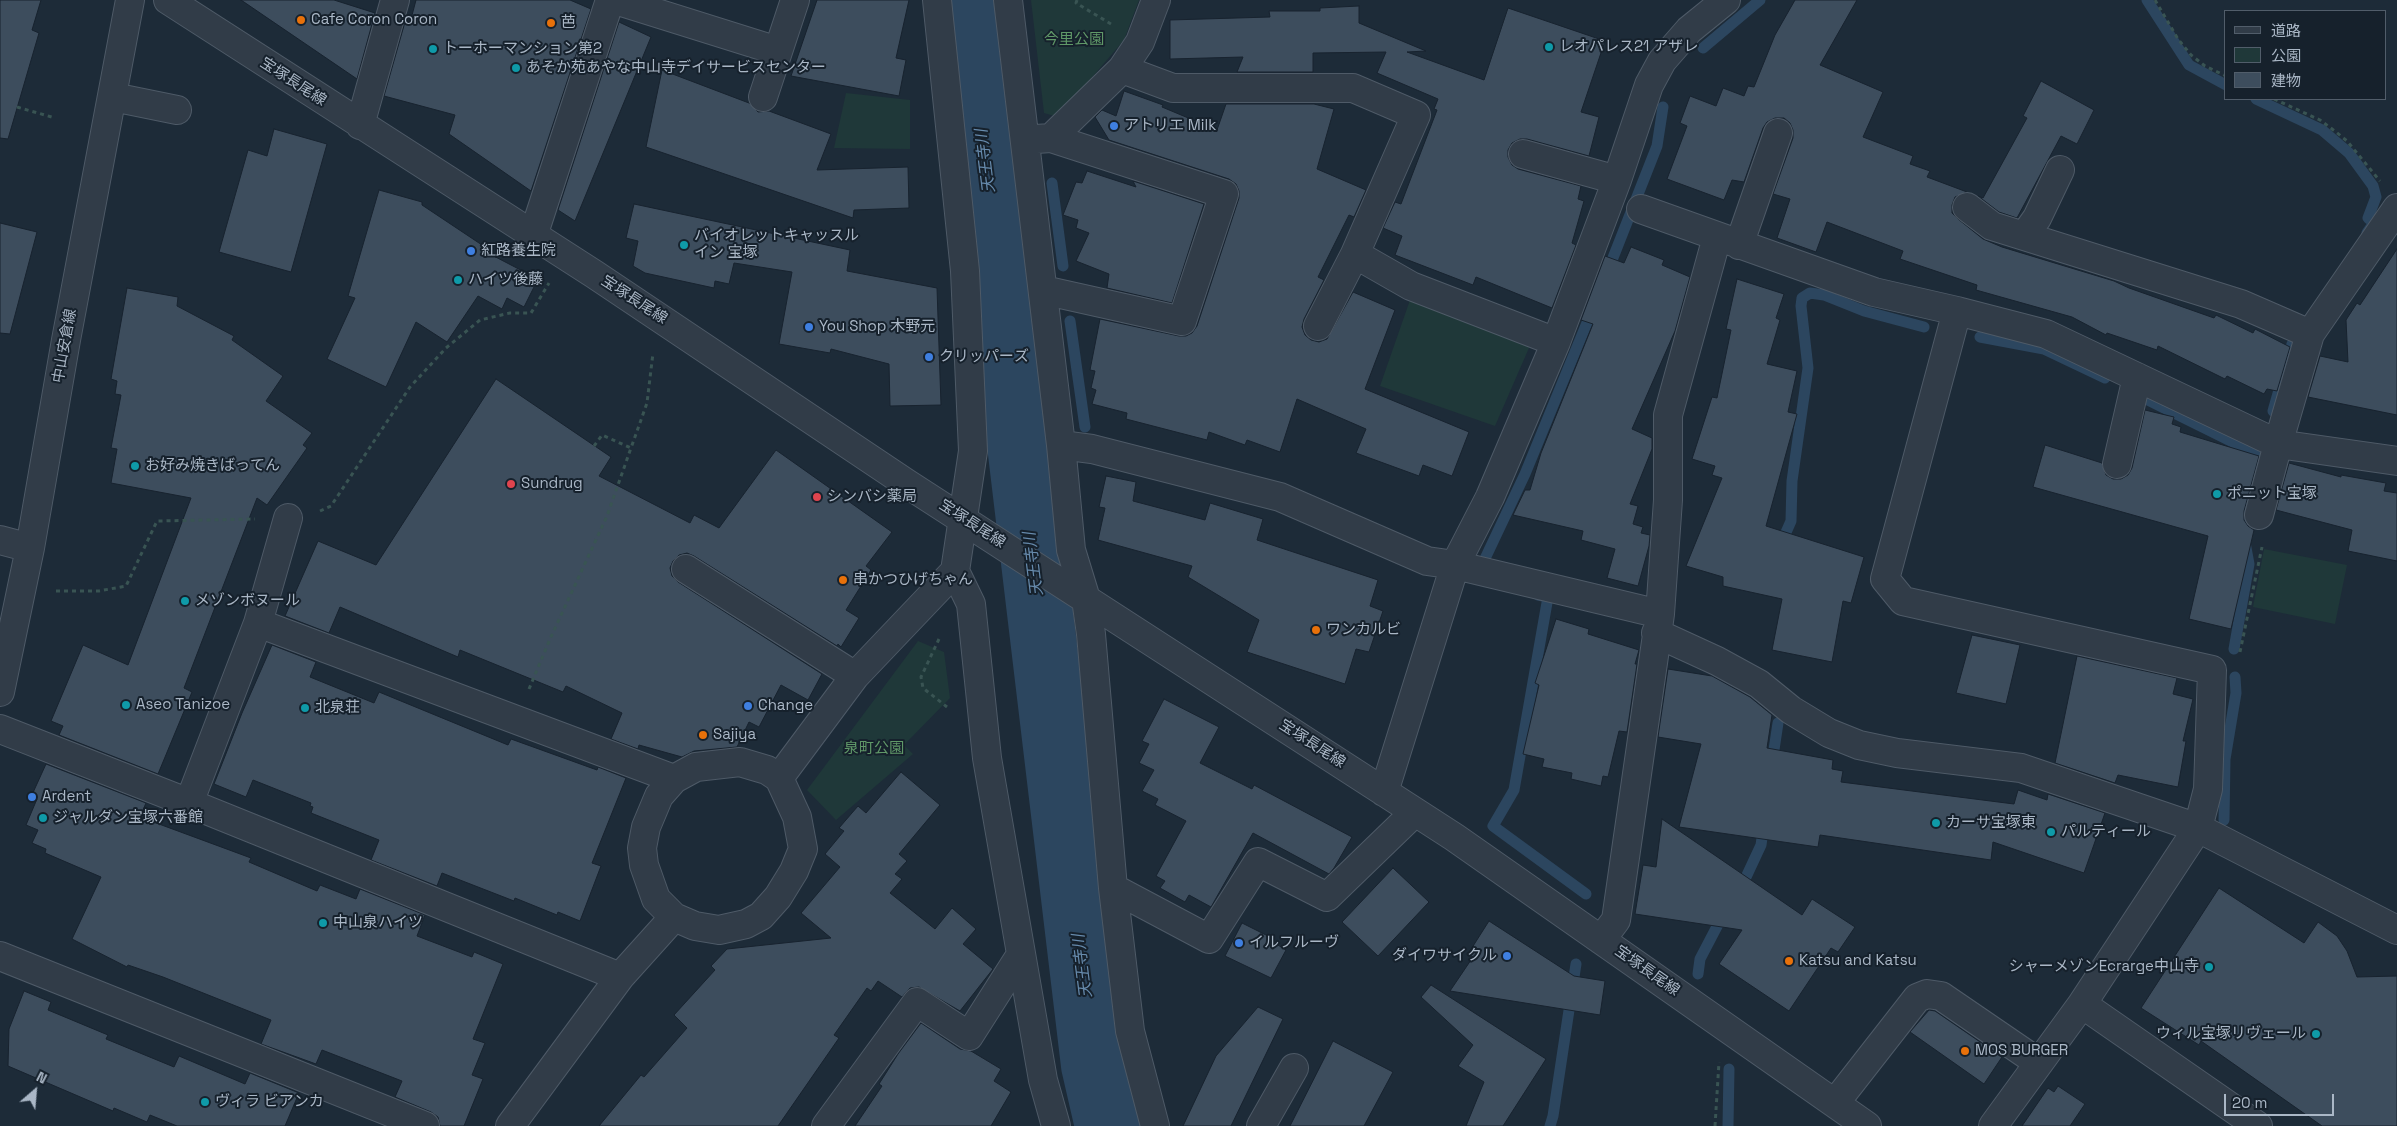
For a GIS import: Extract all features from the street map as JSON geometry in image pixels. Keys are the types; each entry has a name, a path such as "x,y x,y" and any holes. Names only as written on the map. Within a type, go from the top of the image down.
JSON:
{"street":[{"name":"中山安倉線","path":"0,692 30,548 67,330 113,98 130,0"},
{"name":"宝塚長尾線","path":"168,0 715,354 1076,593 1415,812 1867,1126"},
{"path":"360,125 395,0"},
{"path":"533,236 610,0"},
{"path":"615,0 778,51"},
{"path":"763,97 795,0"},
{"path":"937,0 965,280 973,451 955,571 971,604 987,758 1043,1080 1056,1126"},
{"path":"1008,0 1038,139 1043,290 1076,593 1091,634 1113,888 1130,1031 1155,1126"},
{"path":"1038,139 1122,68 1140,42 1156,0"},
{"path":"1384,792 1455,564 1490,497 1556,342 1617,180 1637,118 1662,61 1689,30 1726,0"},
{"path":"1122,68 1173,88 1353,88 1416,115 1355,254 1318,326"},
{"path":"113,98 176,110"},
{"path":"1601,940 1616,920 1658,623 1668,500 1668,415 1728,241 1778,133"},
{"path":"1038,139 1224,194 1182,321 1043,290"},
{"path":"1522,154 1617,180"},
{"path":"2025,235 2038,218 2060,170"},
{"path":"2259,515 2310,334 2391,198"},
{"path":"1968,206 1992,226 2240,304 2310,334"},
{"path":"1641,209 1874,292 2046,334 2278,444 2397,461"},
{"path":"1355,254 1411,286 1556,342"},
{"path":"1957,311 1885,579 1903,601 2212,670 2208,789 2198,828 2082,1004 1993,1126"},
{"path":"2118,464 2137,377"},
{"path":"1061,445 1092,449 1280,497 1427,561 1455,564 1658,623 1717,661 1759,684 1791,710 1829,734 1859,745 1897,753 2021,768 2198,828 2397,930"},
{"path":"189,803 258,623 288,518"},
{"path":"0,540 30,548"},
{"path":"686,569 855,676"},
{"path":"779,778 855,676 955,571"},
{"path":"258,623 674,779"},
{"path":"0,729 620,977"},
{"path":"740,762 767,770 779,778 797,817 803,849 794,871 778,897 761,916 746,924 719,930 695,926 674,917 656,899 644,865 642,848 646,827 652,811 659,796 674,779 696,767 740,762"},
{"path":"1113,888 1209,938 1258,862 1327,897 1415,812"},
{"path":"510,1126 620,977 674,917"},
{"path":"0,956 425,1126"},
{"path":"826,1126 916,1002 969,1036 1020,956"},
{"path":"1835,1103 1917,998 1927,994 1941,996 2039,1063"},
{"path":"2082,1004 2258,1126"},
{"path":"1261,1126 1294,1068"}],"path":[{"path":"1077,0 1076,3 1140,42"},
{"path":"2155,0 2178,39 2191,55 2205,66 2224,75"},
{"path":"2276,100 2320,120 2347,141 2391,198"},
{"path":"17,107 55,118"},
{"path":"54,591 100,592 126,586 157,521 288,518 314,513 331,506 410,387 446,348 480,320 510,313 531,313 550,280"},
{"path":"517,721 550,639 607,516 647,402 654,351"},
{"path":"594,446 602,435 631,448"},
{"path":"2212,670 2241,652 2262,550 2259,515"},
{"path":"940,636 922,677 923,688 943,703"},
{"path":"1715,1126 1720,1054"}],"green space":[{"name":"今里公園","path":"1031,0 1139,0 1124,40 1058,117 1044,113"},
{"path":"846,93 910,100 910,149 834,148"},
{"path":"1410,300 1532,341 1495,426 1380,386"},
{"path":"2264,549 2347,565 2335,624 2253,607"},
{"name":"泉町公園","path":"918,641 944,652 950,698 904,745 913,754 836,820 807,790"}],"building":[{"path":"0,0 41,0 32,30 39,33 8,139 0,138"},
{"path":"241,0 334,0 375,13 357,79"},
{"name":"あそか苑あやな中山寺デイサービスセンター","path":"416,0 570,0 591,9 531,191 449,134 455,115 384,96 405,22 410,23"},
{"path":"817,0 909,0 896,58 906,60 899,96 791,76"},
{"path":"1795,0 1857,0 1820,65 1883,92 1863,137 1913,156 1910,164 1930,171 1927,177 1967,192 1955,197 1952,205 1952,213 1958,219 1983,239 2002,247 2114,281 2214,318 2216,315 2253,333 2255,329 2290,347 2277,391 2267,389 2264,394 2227,376 2225,379 2158,346 2157,350 2107,333 2106,335 2072,317 1976,290 1977,285 1900,259 1903,251 1827,222 1816,252 1777,238 1790,199 1773,194 1793,138 1793,130 1790,123 1784,118 1775,118 1767,122 1763,128 1744,182 1732,180 1724,200 1667,179 1687,126 1680,123 1690,96 1716,106 1723,88 1744,96 1748,86 1754,87 1775,35"},
{"path":"1359,6 1359,23 1426,51 1407,52 1484,80 1508,8 1605,41 1581,112 1599,117 1589,156 1527,139 1520,139 1512,143 1508,150 1508,157 1512,165 1518,169 1581,186 1578,199 1584,201 1572,243 1576,245 1552,308 1476,277 1473,285 1395,255 1402,236 1383,228 1395,202 1401,204 1437,110 1434,109 1438,99 1377,73 1386,52 1313,53 1313,72 1237,72 1243,57 1170,59 1170,20 1270,17 1269,11 1320,11 1320,8"},
{"path":"619,22 651,37 575,221 558,210"},
{"path":"662,70 749,103 758,112 769,111 831,134 817,170 908,167 909,208 854,210 853,218 646,147"},
{"path":"2041,81 2094,110 2077,144 2061,136 2017,218 1999,212 1978,196 1983,198 2027,118 2023,116"},
{"path":"1124,91 1163,105 1162,107 1217,130 1226,104 1314,104 1334,109 1317,169 1366,190 1354,217 1349,215 1318,277 1324,280 1304,319 1302,327 1305,335 1311,340 1319,342 1327,339 1353,292 1395,310 1365,389 1469,432 1452,476 1423,465 1419,476 1356,453 1366,429 1297,399 1280,452 1247,440 1245,445 1209,432 1207,440 1126,419 1127,413 1092,404 1096,390 1091,388 1095,371 1090,370 1100,319 1179,336 1186,336 1192,333 1197,326 1239,198 1236,184 1229,179 1109,140 1095,117 1102,110 1116,116"},
{"path":"274,129 327,144 291,272 219,252 248,150 267,156"},
{"path":"1087,171 1136,187 1133,181 1204,204 1172,303 1107,288 1109,274 1076,261 1089,233 1076,228 1078,220 1063,215 1076,182 1082,183"},
{"path":"379,190 422,202 422,205 488,249 486,252 538,279 524,307 507,298 502,309 478,296 447,342 416,322 386,387 327,359 355,298 348,296"},
{"path":"634,204 850,250 847,271 937,288 941,405 890,406 889,364 831,349 830,353 779,344 792,272 734,263 729,284 715,281 714,288 645,273 633,266 638,241 626,238"},
{"path":"0,223 37,232 10,334 0,333"},
{"path":"1631,247 1664,260 1662,265 1690,277 1675,331 1632,429 1652,438 1652,449 1630,504 1638,506 1633,524 1643,527 1641,533 1650,535 1649,546 1638,586 1607,578 1615,549 1581,540 1583,531 1513,515 1525,490 1530,490 1541,453 1593,324 1581,320 1605,256 1624,263"},
{"path":"2397,249 2397,415 2308,397 2320,356 2348,362 2346,320 2357,303 2360,305"},
{"path":"1737,279 1784,294 1776,318 1780,320 1767,364 1797,371 1788,412 1797,414 1766,526 1864,557 1851,603 1843,601 1832,662 1772,650 1782,599 1723,586 1723,577 1686,566 1722,478 1712,475 1715,466 1692,459 1712,397 1717,398 1731,330 1726,329"},
{"path":"127,288 178,297 177,306 234,336 232,340 283,376 266,401 312,433 303,445 307,448 267,505 257,498 184,688 192,692 158,774 59,735 63,726 51,721 83,645 128,665 191,498 111,483 117,449 111,448 121,395 115,394 117,381 111,379"},
{"path":"496,379 611,457 599,476 690,523 694,515 719,528 776,450 892,532 866,566 871,570 846,610 859,618 841,647 694,556 687,553 679,555 673,561 670,568 672,576 678,582 822,674 808,700 781,685 759,727 749,722 737,747 694,751 682,757 639,745 638,749 611,739 622,713 566,686 563,692 460,650 458,657 340,607 329,633 285,616 318,541 376,565"},
{"path":"2145,410 2174,417 2172,424 2181,427 2180,432 2259,456 2244,511 2244,520 2254,530 2231,629 2189,619 2208,536 2033,487 2045,445 2102,463 2106,475 2113,479 2121,479 2128,475 2132,468"},
{"path":"2289,463 2341,477 2341,475 2386,483 2384,491 2397,493 2397,561 2348,551 2352,530 2276,510"},
{"path":"1106,476 1136,482 1133,501 1205,520 1210,503 1263,519 1257,540 1378,580 1370,606 1383,611 1369,652 1356,649 1345,684 1247,652 1259,620 1188,577 1192,566 1098,540 1105,508 1099,507"},
{"path":"1556,619 1589,629 1588,634 1639,650 1635,664 1637,664 1627,732 1619,731 1608,777 1603,776 1601,786 1571,779 1572,773 1542,767 1544,759 1523,754 1539,685 1535,683"},
{"path":"1972,635 2020,645 2006,704 1956,693"},
{"path":"272,645 316,662 310,677 374,703 379,692 508,745 511,739 597,770 598,767 626,778 592,863 601,866 580,921 558,912 557,915 515,898 514,901 442,873 437,886 371,860 379,840 311,813 313,807 310,806 311,803 253,780 246,797 214,784 242,713"},
{"path":"2077,656 2177,678 2173,694 2193,699 2183,741 2186,741 2178,787 2118,775 2115,783 2055,763"},
{"path":"1668,669 1712,676 1750,697 1772,715 1767,748 1833,760 1832,769 1843,771 1841,782 2014,804 2018,790 2047,800 2048,794 2105,813 2084,873 1993,842 1991,860 1820,835 1818,847 1679,827 1701,744 1658,737"},
{"path":"1164,699 1219,727 1200,763 1252,789 1254,785 1352,837 1329,874 1253,833 1211,907 1189,895 1185,902 1160,888 1165,881 1156,876 1186,821 1155,805 1158,799 1142,791 1154,770 1139,763 1149,744 1142,741"},
{"path":"46,764 146,803 140,817 251,858 249,862 317,891 320,885 356,899 360,889 425,915 417,936 472,957 474,952 503,964 473,1039 485,1043 472,1075 483,1079 464,1126 440,1126 438,1117 431,1112 395,1097 402,1081 322,1050 316,1064 261,1044 271,1020 163,977 128,965 127,967 72,939 101,877 45,853 46,849 32,843 38,830 26,825 37,799 31,797"},
{"path":"901,772 940,805 899,854 907,861 895,874 902,879 890,893 935,929 952,908 976,929 963,944 993,969 960,1011 919,987 910,988 902,997 878,981 871,991 867,988 834,1035 839,1038 778,1126 599,1126 641,1075 644,1077 687,1028 674,1015 715,970 711,966 727,949 831,938 801,913 840,867 825,854 844,831 839,828 858,806 866,813"},
{"path":"1662,819 1802,915 1812,899 1855,927 1838,952 1831,948 1789,1011 1719,964 1742,930 1635,914 1643,865 1656,867"},
{"path":"1393,868 1429,902 1378,956 1342,922"},
{"name":"ウィル宝塚リヴェール","path":"2219,888 2304,943 2318,922 2337,936 2347,951 2357,977 2397,976 2397,1126 2322,1126 2201,1041 2199,1045 2141,1008"},
{"path":"1489,921 1574,976 1605,981 1600,1015 1450,991 1473,957 1468,954"},
{"path":"1242,923 1274,939 1273,942 1286,950 1271,978 1225,956"},
{"path":"1431,985 1546,1059 1503,1126 1466,1126 1484,1082 1458,1066 1473,1045 1421,997"},
{"path":"24,991 51,1002 48,1010 108,1035 106,1039 174,1067 179,1056 245,1084 250,1073 299,1093 285,1126 177,1126 150,1115 147,1122 114,1108 113,1111 8,1066 9,1029"},
{"path":"1258,1007 1283,1019 1231,1126 1183,1126 1216,1056"},
{"name":"MOS BURGER","path":"1929,1010 1935,1011 2002,1057 1984,1084 1910,1032"},
{"path":"921,1023 960,1049 971,1051 1001,1069 994,1081 1011,1092 991,1126 855,1126 882,1086 879,1084 898,1054"},
{"path":"1333,1041 1393,1072 1364,1126 1290,1126"},
{"path":"2058,1086 2085,1104 2070,1126 2022,1126 2048,1088 2054,1092"}],"waterway":[{"name":"天王寺川","path":"967,0 1094,1065 1108,1126"},
{"path":"1703,48 1760,0"},
{"path":"2147,0 2189,65 2224,84"},
{"path":"2258,100 2322,130 2349,153 2373,186 2376,197 2368,218 2374,223 2367,233"},
{"path":"1607,273 1657,146 1663,107"},
{"path":"1052,183 1063,266"},
{"path":"1780,546 1791,521 1792,481 1808,368 1801,306 1802,298 1810,293 1824,295 1864,311 1924,327"},
{"path":"1482,565 1525,474 1593,308"},
{"path":"1070,321 1085,427"},
{"path":"1980,337 2044,349 2105,378"},
{"path":"2273,411 2292,344"},
{"path":"2144,398 2251,451 2258,458 2242,526 2249,564 2234,649"},
{"path":"1538,595 1548,597 1514,790 1493,826 1586,894"},
{"path":"2224,820 2225,759 2236,693 2235,677"},
{"path":"1772,763 1778,723"},
{"path":"1740,890 1761,845 1764,824"},
{"path":"1698,974 1700,959 1724,913"},
{"path":"1550,1126 1576,964"},
{"path":"1728,1126 1729,1069"}],"place":[{"name":"Cafe Coron Coron","path":"301,20"},
{"name":"芭","path":"551,23"},
{"name":"レオパレス21 アザレ","path":"1549,47"},
{"name":"トーホーマンション第2","path":"433,49"},
{"name":"あそか苑あやな中山寺デイサービスセンター","path":"516,68"},
{"name":"アトリエ Milk","path":"1114,126"},
{"name":"バイオレットキャッスル イン 宝塚","path":"684,245"},
{"name":"紅路養生院","path":"471,251"},
{"name":"ハイツ後藤","path":"458,280"},
{"name":"You Shop 木野元","path":"809,327"},
{"name":"クリッパーズ","path":"929,357"},
{"name":"お好み焼きばってん","path":"135,466"},
{"name":"Sundrug","path":"511,484"},
{"name":"ポニット宝塚","path":"2217,494"},
{"name":"シンバシ薬局","path":"817,497"},
{"name":"串かつひげちゃん","path":"843,580"},
{"name":"メゾンボヌール","path":"185,601"},
{"name":"ワンカルビ","path":"1316,630"},
{"name":"Aseo Tanizoe","path":"126,705"},
{"name":"Change","path":"748,706"},
{"name":"北泉荘","path":"305,708"},
{"name":"Sajiya","path":"703,735"},
{"name":"Ardent","path":"32,797"},
{"name":"ジャルダン宝塚六番館","path":"43,818"},
{"name":"カーサ宝塚東","path":"1936,823"},
{"name":"パルティール","path":"2051,832"},
{"name":"中山泉ハイツ","path":"323,923"},
{"name":"イルフルーヴ","path":"1239,943"},
{"name":"ダイワサイクル","path":"1507,956"},
{"name":"Katsu and Katsu","path":"1789,961"},
{"name":"シャーメゾンEcrarge中山寺","path":"2209,967"},
{"name":"ウィル宝塚リヴェール","path":"2316,1034"},
{"name":"MOS BURGER","path":"1965,1051"},
{"name":"ヴィラ ビアンカ","path":"205,1102"}]}
